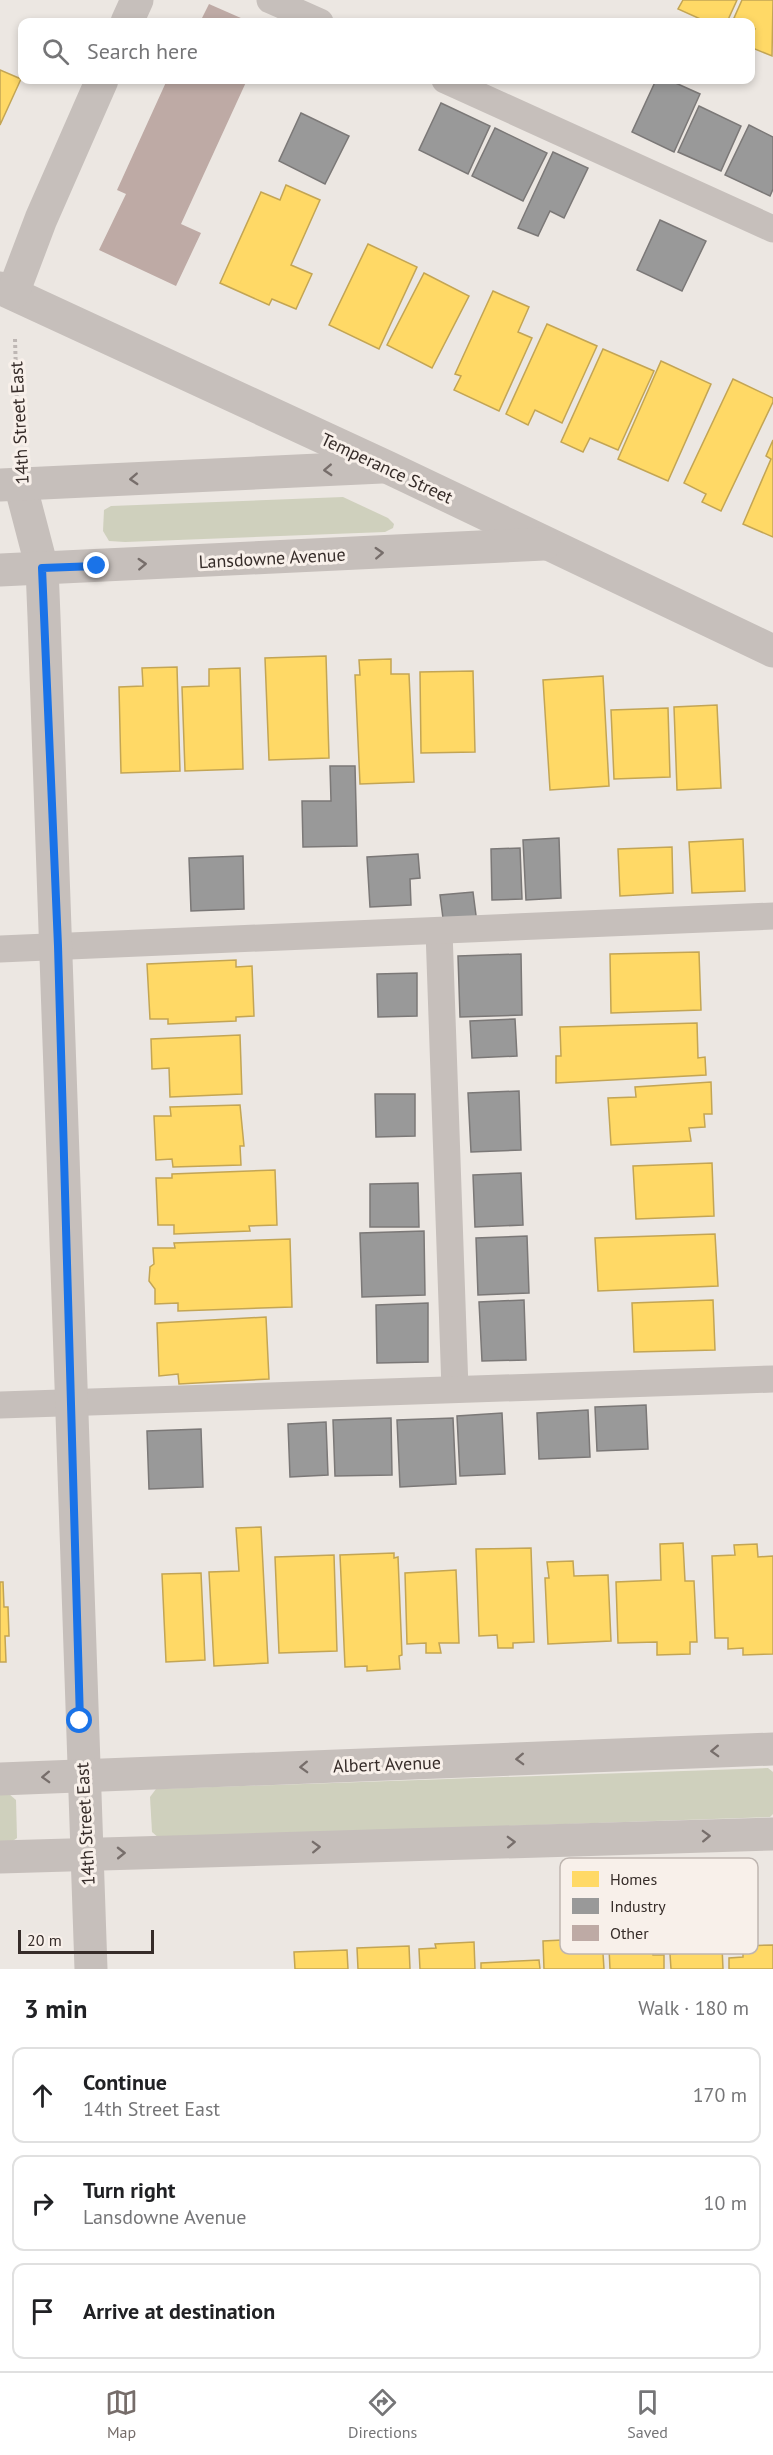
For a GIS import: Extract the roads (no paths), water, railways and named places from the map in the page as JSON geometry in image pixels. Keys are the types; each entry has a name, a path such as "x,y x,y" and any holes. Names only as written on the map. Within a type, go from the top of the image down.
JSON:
{"street":[{"path":"129,18 137,0"},
{"path":"7,290 100,84"},
{"name":"Temperance Street","path":"7,290 387,467 544,544 773,651"},
{"path":"10,484 387,467"},
{"name":"14th Street East","path":"10,484 42,568 58,946 82,1776 91,1969"},
{"name":"Lansdowne Avenue","path":"0,570 544,544"},
{"name":"Albert Avenue","path":"0,1779 773,1749"},
{"path":"0,1857 773,1834"}],"lane":[{"path":"270,0 311,18"},
{"path":"454,84 773,228"},
{"path":"0,949 773,916"},
{"path":"439,931 455,1389"},
{"path":"0,1405 773,1379"}]}
